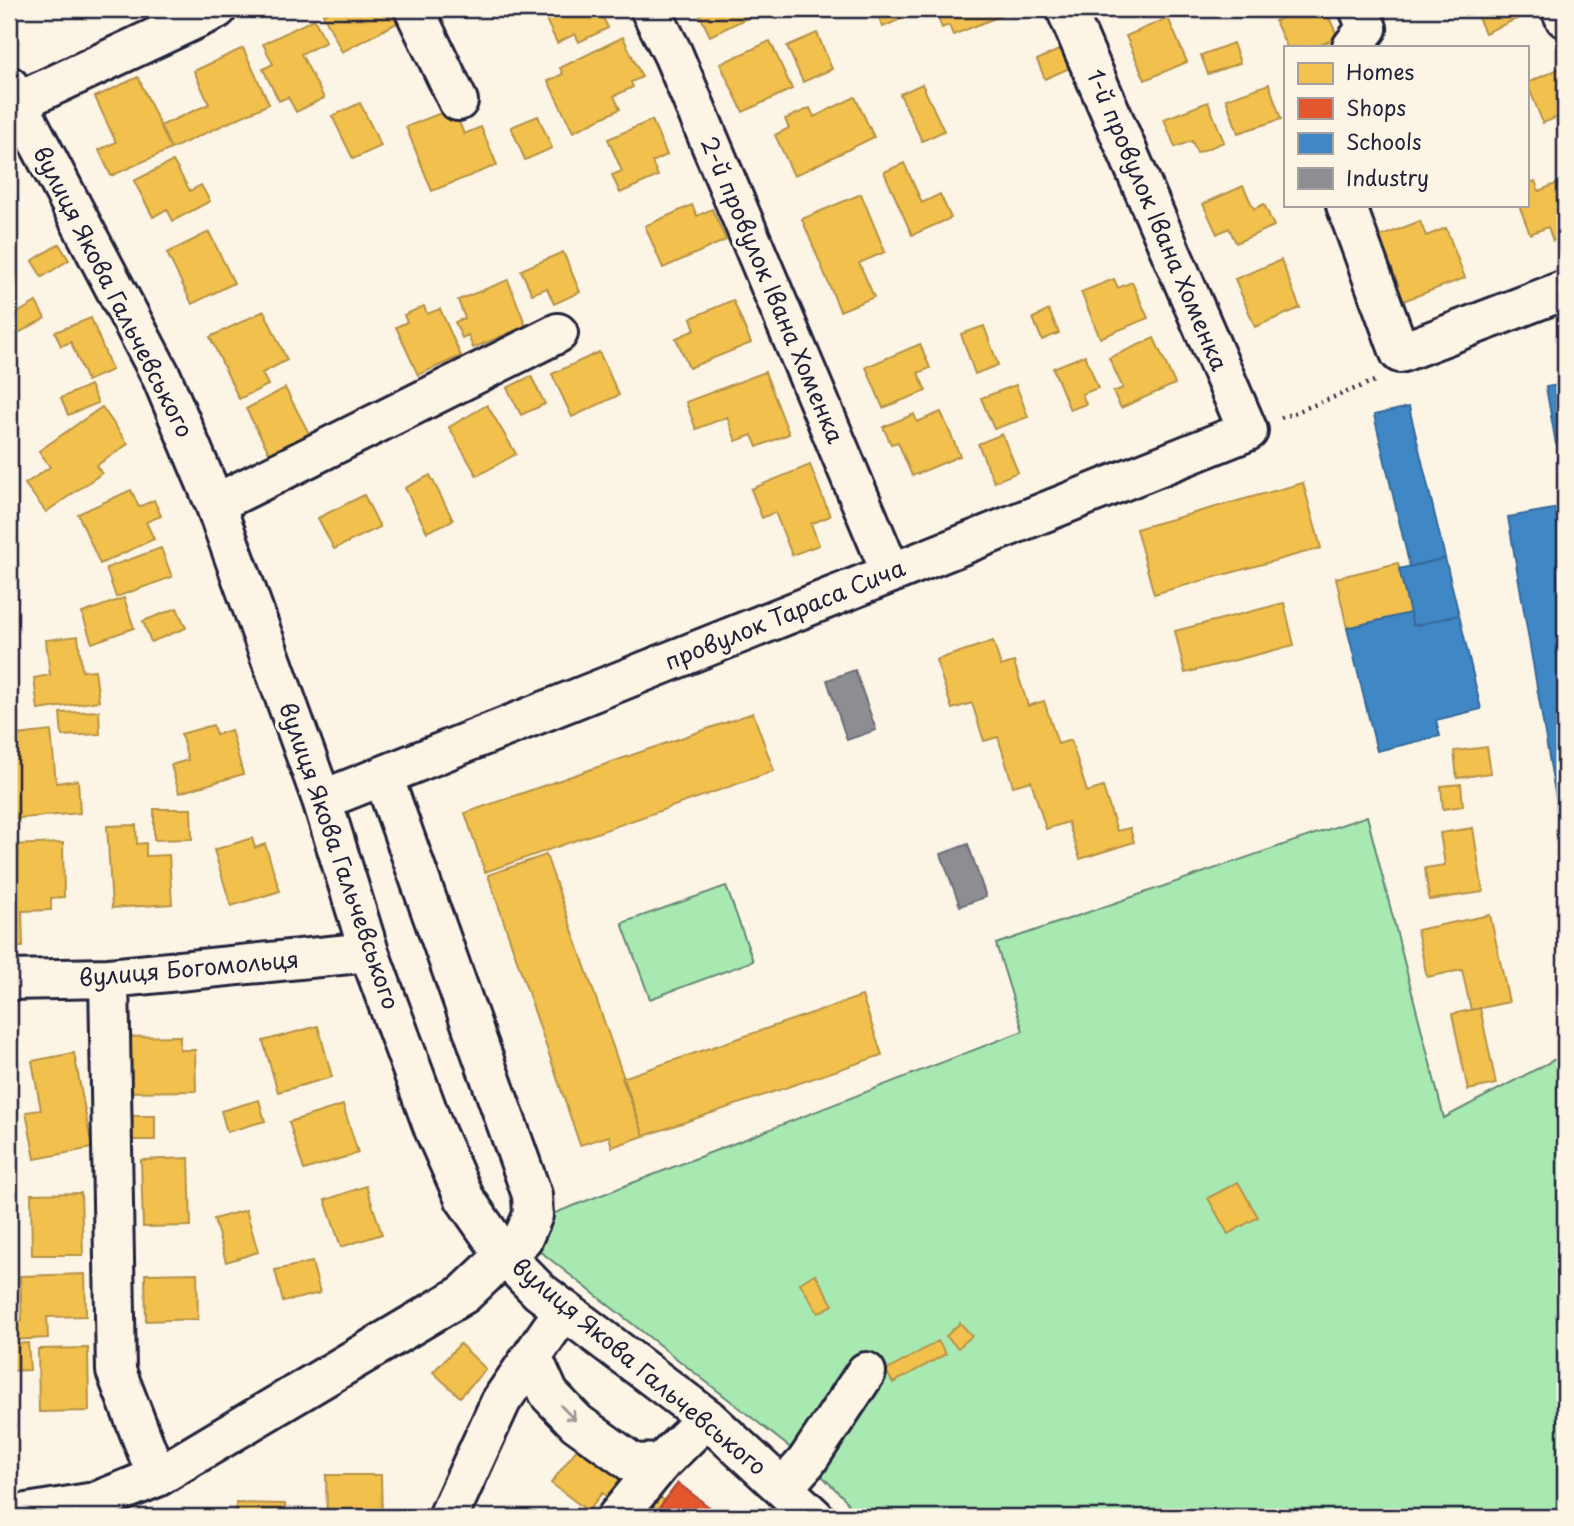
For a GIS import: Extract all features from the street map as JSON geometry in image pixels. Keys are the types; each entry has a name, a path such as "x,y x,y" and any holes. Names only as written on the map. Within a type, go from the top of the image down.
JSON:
{"street":[{"path":"13,94 217,9"},
{"path":"414,9 458,101"},
{"name":"2-й провулок Івана Хоменка","path":"650,9 673,54 891,573"},
{"name":"1-й провулок Івана Хоменка","path":"1066,9 1248,431"},
{"path":"1353,46 1367,28 1359,9"},
{"path":"1561,9 1565,18"},
{"name":"вулиця Якова Гальчевського","path":"13,94 162,378 215,504 322,800 369,953 434,1129 466,1199 504,1255 539,1291 707,1418 814,1517"},
{"path":"1346,206 1400,353 1565,290"},
{"path":"215,504 558,333"},
{"name":"провулок Тараса Сича","path":"322,800 1248,431"},
{"path":"9,1517 95,1502 157,1477 464,1294 523,1238 533,1215 532,1195 383,776"},
{"name":"вулиця Богомольця","path":"9,980 109,978 369,953"},
{"path":"109,978 116,1371 157,1477"},
{"path":"455,1515 501,1401 564,1310"},
{"path":"532,1356 550,1394 577,1423 634,1464 661,1463"},
{"path":"783,1488 807,1461 866,1372"},
{"path":"617,1517 661,1463 707,1418"}],"green space":[{"path":"1367,816 1444,1118 1565,1054 1565,1517 855,1517 845,1499 807,1461 523,1238 547,1216 1023,1031 996,944"},
{"path":"726,886 753,961 650,999 622,923"}],"building: Homes":[{"path":"333,9 392,9 399,22 342,52 323,14"},
{"path":"541,9 585,9 587,13 599,9 608,28 579,42 575,34 557,43"},
{"path":"697,9 749,9 753,15 710,36"},
{"path":"875,9 909,9 912,14 883,27"},
{"path":"934,9 1017,9 953,35 949,25 942,28"},
{"path":"1302,9 1325,9 1338,37 1318,46 1287,46 1275,21"},
{"path":"1474,9 1528,9 1530,13 1485,33"},
{"path":"1168,18 1187,62 1145,80 1126,36"},
{"path":"314,19 326,42 301,54 324,98 296,112 288,97 279,101 263,69 273,64 263,44"},
{"path":"817,33 832,69 803,82 787,46"},
{"path":"623,37 642,77 631,82 633,87 614,96 620,109 573,132 548,81 563,74 560,68"},
{"path":"770,41 792,89 743,112 720,64"},
{"path":"1233,43 1240,63 1208,74 1201,55"},
{"path":"1065,47 1074,66 1045,79 1037,60"},
{"path":"243,48 269,104 171,149 160,126 209,104 194,71"},
{"path":"1565,66 1565,114 1543,123 1528,83"},
{"path":"138,77 171,149 111,176 99,150 116,142 95,97"},
{"path":"922,84 944,131 922,141 900,94"},
{"path":"1269,84 1281,119 1238,133 1226,99"},
{"path":"855,97 874,137 794,176 775,135 789,128 785,119 810,108 814,117"},
{"path":"1208,102 1224,142 1197,153 1192,141 1175,147 1164,119"},
{"path":"360,103 381,146 353,159 332,116"},
{"path":"453,108 464,134 481,127 497,165 432,191 406,127"},
{"path":"538,116 552,148 525,160 511,127"},
{"path":"652,120 667,155 652,162 658,176 620,193 612,175 622,171 608,139"},
{"path":"173,161 190,191 201,185 210,201 173,221 167,209 153,217 134,181"},
{"path":"904,163 922,203 940,194 951,218 912,235 884,172"},
{"path":"1565,180 1565,235 1553,241 1548,227 1530,234 1519,206 1528,206 1528,184 1535,181 1539,191"},
{"path":"1243,186 1254,209 1264,204 1274,226 1236,243 1229,228 1217,234 1203,204"},
{"path":"861,194 885,252 859,263 874,297 840,311 802,219"},
{"path":"692,205 697,216 712,209 726,240 663,268 645,226"},
{"path":"1420,221 1426,236 1446,228 1465,278 1403,301 1379,237"},
{"path":"209,232 234,283 192,304 167,253"},
{"path":"59,244 69,260 42,277 32,261"},
{"path":"563,252 580,292 554,304 547,288 532,294 521,270"},
{"path":"1281,260 1300,308 1255,327 1235,279"},
{"path":"1114,279 1118,288 1132,282 1148,318 1100,338 1081,292"},
{"path":"508,280 526,326 473,348 468,335 462,338 455,322 465,318 458,300"},
{"path":"733,300 751,343 689,368 676,338 695,330 691,318"},
{"path":"36,302 45,318 15,335 9,325 9,318"},
{"path":"424,306 427,314 440,309 461,356 418,375 396,327 407,322 404,315"},
{"path":"1049,310 1059,333 1042,340 1033,318"},
{"path":"264,311 287,360 262,373 268,385 239,399 210,337"},
{"path":"91,318 112,370 87,381 71,342 61,346 55,332"},
{"path":"984,326 998,365 975,374 961,334"},
{"path":"1154,338 1175,384 1121,408 1113,392 1123,388 1109,358"},
{"path":"920,344 930,368 918,373 926,391 883,408 866,367"},
{"path":"599,352 619,395 572,417 552,374"},
{"path":"1085,355 1098,388 1082,394 1086,404 1070,410 1053,368"},
{"path":"765,372 789,434 757,447 752,435 736,441 727,417 696,429 686,402"},
{"path":"531,376 545,404 521,415 507,388"},
{"path":"90,385 98,403 68,415 61,398"},
{"path":"1016,385 1028,417 994,429 981,398"},
{"path":"285,388 311,437 272,458 246,409"},
{"path":"487,405 516,454 477,476 449,427"},
{"path":"102,407 128,444 96,466 102,473 46,512 25,484 50,467 39,451"},
{"path":"941,412 960,456 912,476 898,442 891,444 883,427 914,414 917,422"},
{"path":"1002,434 1018,472 994,482 978,444"},
{"path":"810,465 830,516 811,524 819,545 792,555 775,512 762,518 751,489"},
{"path":"430,475 453,520 427,532 405,488"},
{"path":"1303,483 1321,548 1154,594 1136,529"},
{"path":"131,490 139,507 154,500 161,516 146,522 154,539 100,564 78,514"},
{"path":"364,495 380,527 334,549 318,518"},
{"path":"161,548 172,577 116,597 106,568"},
{"path":"1398,563 1410,613 1347,628 1336,578"},
{"path":"124,598 134,628 92,643 82,613"},
{"path":"1284,603 1294,645 1185,673 1175,631"},
{"path":"177,608 186,628 151,642 143,621"},
{"path":"78,636 82,671 95,670 99,701 38,710 34,678 50,675 46,640"},
{"path":"993,641 1001,666 1014,662 1028,706 1044,701 1058,744 1071,740 1087,792 1103,787 1117,831 1130,828 1134,842 1080,859 1068,822 1046,829 1031,781 1013,786 998,737 984,741 972,703 952,709 936,660"},
{"path":"99,711 100,734 62,736 60,713"},
{"path":"753,713 774,771 485,872 465,813"},
{"path":"213,725 216,735 231,730 243,774 179,793 171,765 188,760 181,734"},
{"path":"51,731 56,783 78,780 80,813 11,819 9,736"},
{"path":"1487,747 1491,773 1457,778 1454,751"},
{"path":"1461,784 1463,806 1443,809 1441,786"},
{"path":"154,809 191,809 192,839 154,840"},
{"path":"136,825 137,844 146,843 146,856 169,855 172,904 112,908 107,826"},
{"path":"1473,828 1483,892 1429,900 1425,868 1445,865 1440,833"},
{"path":"252,838 255,848 265,844 280,891 231,906 214,850"},
{"path":"63,843 64,897 51,898 51,910 22,911 23,947 9,947 9,845"},
{"path":"546,855 644,1136 612,1147 609,1136 580,1145 488,875"},
{"path":"1490,915 1509,1002 1471,1010 1462,970 1427,977 1417,930"},
{"path":"862,996 882,1055 644,1136 622,1078"},
{"path":"1480,1008 1496,1084 1468,1090 1452,1014"},
{"path":"318,1026 332,1077 278,1092 263,1041"},
{"path":"180,1036 180,1050 195,1050 196,1091 123,1092 122,1037"},
{"path":"74,1053 92,1148 35,1159 26,1112 41,1110 32,1061"},
{"path":"259,1100 265,1121 227,1132 221,1111"},
{"path":"343,1105 358,1153 304,1170 289,1122"},
{"path":"124,1116 155,1116 155,1140 123,1140"},
{"path":"189,1158 191,1226 143,1227 141,1160"},
{"path":"1238,1182 1258,1217 1228,1234 1208,1198"},
{"path":"366,1186 382,1234 341,1247 325,1200"},
{"path":"81,1193 83,1255 32,1255 31,1194"},
{"path":"246,1210 258,1252 226,1262 214,1219"},
{"path":"312,1262 320,1293 283,1302 275,1270"},
{"path":"12,1267 15,1303 9,1303 9,1268"},
{"path":"197,1273 198,1319 146,1321 145,1274"},
{"path":"85,1274 86,1316 47,1317 48,1338 9,1340 9,1321 22,1321 20,1276"},
{"path":"815,1274 833,1305 818,1313 800,1283"},
{"path":"960,1323 972,1336 958,1348 946,1336"},
{"path":"938,1341 946,1354 893,1383 886,1371"},
{"path":"28,1343 30,1370 9,1371 9,1344"},
{"path":"460,1344 486,1369 460,1397 433,1372"},
{"path":"88,1348 89,1411 39,1412 38,1349"},
{"path":"599,1420 622,1468 665,1501 652,1517 633,1517 602,1493 588,1511 551,1483"},
{"path":"326,1475 381,1475 382,1517 327,1517"},
{"path":"236,1503 285,1504 284,1517 236,1517"}],"building: Shops":[{"path":"678,1483 721,1516 652,1517"}],"building: Schools":[{"path":"1565,384 1565,442 1556,444 1546,387"},
{"path":"1409,407 1445,558 1410,567 1374,415"},
{"path":"1565,507 1565,809 1558,810 1508,517"},
{"path":"1445,558 1459,615 1413,626 1399,569"},
{"path":"1410,613 1413,626 1459,615 1481,709 1436,720 1440,736 1377,751 1347,628"}],"building: Industry":[{"path":"855,670 876,730 847,740 827,680"},
{"path":"968,844 986,897 960,906 941,854"}]}
